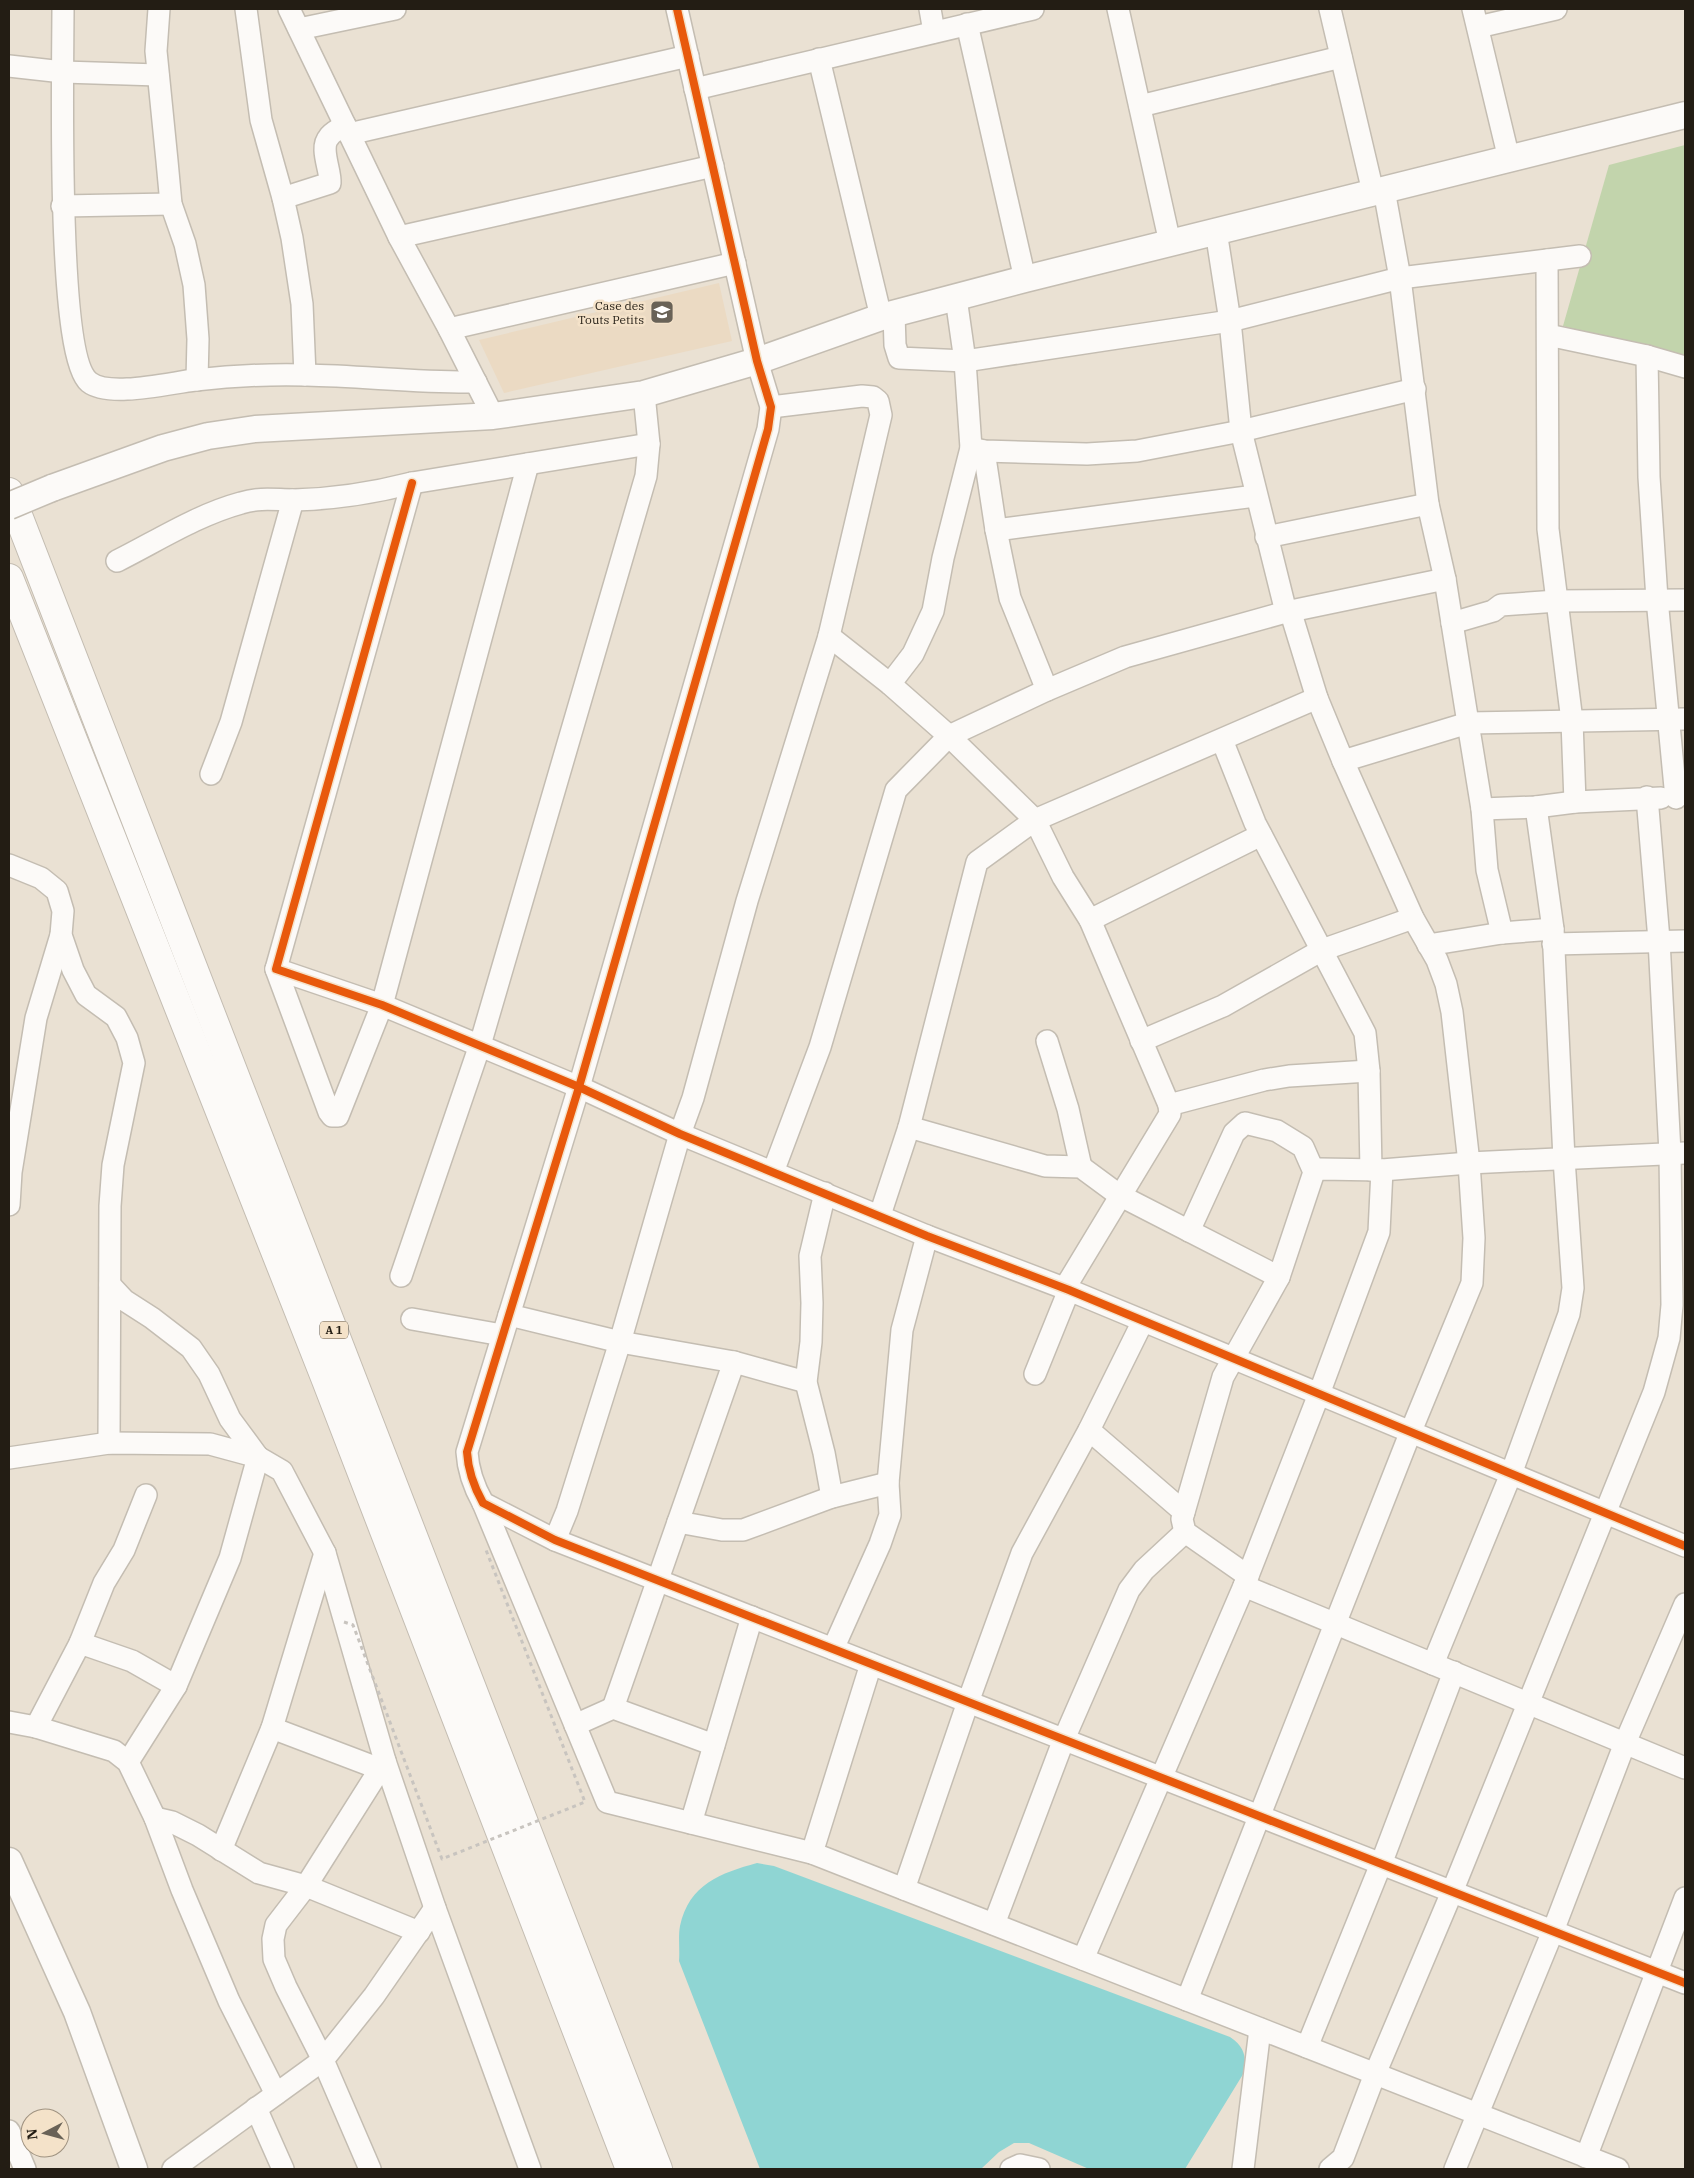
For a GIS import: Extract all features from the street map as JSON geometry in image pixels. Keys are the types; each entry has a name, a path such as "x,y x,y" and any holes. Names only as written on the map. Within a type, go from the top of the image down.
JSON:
{"highway":[{"name":"A 1","path":"9,492 658,2169"},
{"name":"A 1","path":"9,578 326,1380 630,2169"}],"street":[{"path":"63,9 62,206 72,330 82,375 95,386 112,390 196,380 305,375 476,382"},
{"path":"159,9 156,51 158,75 171,204 185,244 194,285 198,338 196,380"},
{"path":"246,9 261,120 284,198 302,304 305,375"},
{"path":"289,9 399,237 450,330 493,416"},
{"path":"300,30 369,12 394,9"},
{"path":"677,9 758,361 771,407 768,429 578,1088 467,1452 473,1484 483,1502 607,1802 812,1853 1618,2169"},
{"path":"930,9 934,32"},
{"path":"695,89 1033,9"},
{"path":"1118,9 1170,243"},
{"path":"1330,9 1379,191 1400,278 1428,504 1445,579 1482,809 1487,870 1502,934"},
{"path":"1510,159 1476,18 1556,9"},
{"path":"967,24 1025,278"},
{"path":"284,198 330,183 331,174 324,146 328,137 347,130 688,56"},
{"path":"1140,106 1342,57"},
{"path":"819,60 899,358 964,361 1230,321 1400,278 1580,256"},
{"path":"9,66 63,72 158,75"},
{"path":"9,506 52,488 163,448 208,436 255,429 493,416 644,394 758,361 887,316 1025,278 1685,115"},
{"path":"399,237 713,166"},
{"path":"62,206 171,204"},
{"path":"1187,2000 1258,1815 1472,1283 1474,1238 1469,1163 1452,1012 1446,984 1413,918 1317,698 1288,611 1255,496 1241,431 1230,321 1216,231"},
{"path":"1548,260 1548,529 1572,721 1575,802"},
{"path":"450,330 735,263"},
{"path":"956,298 978,450 1010,598 1048,690"},
{"path":"1548,335 1647,356 1685,367"},
{"path":"1482,809 1536,807 1647,797 1680,798 1677,719 1657,599 1649,477 1647,356"},
{"path":"978,450 1087,454 1137,451 1241,431 1415,389"},
{"path":"402,1276 480,1045 646,476 650,444 644,394"},
{"path":"555,1540 567,1511 620,1342 680,1134 693,1098 747,901 828,636 881,415 879,405 873,397 862,396 771,407"},
{"path":"117,562 201,517 242,502 271,498 293,500 374,493 412,483 650,444"},
{"path":"890,684 913,654 933,611 943,558 978,450"},
{"path":"412,483 276,969 332,1116 338,1116 382,1005 528,464"},
{"path":"996,530 1255,496"},
{"path":"211,774 231,722 293,500"},
{"path":"1266,536 1428,504"},
{"path":"773,1172 820,1047 896,790 949,736 1125,657 1288,611 1445,579"},
{"path":"1452,623 1493,611 1501,605 1556,601 1685,600"},
{"path":"828,636 890,684 949,736 1035,820 1063,877 1090,920 1169,1105 1170,1114 1119,1195 1069,1281 1069,1290 1035,1374"},
{"path":"880,1215 909,1127 977,862 1035,820 1317,698"},
{"path":"1344,761 1468,723 1677,719"},
{"path":"1084,1959 1246,1581 1319,1394 1379,1232 1377,1170 1365,1033 1261,834 1222,740"},
{"path":"1330,2169 1344,2158 1375,2074 1452,1892 1654,1392 1669,1338 1678,1153 1647,797"},
{"path":"1433,1664 1511,1474 1569,1314 1573,1288 1564,1159 1553,937 1536,807"},
{"path":"1090,920 1261,834"},
{"path":"9,865 41,878 57,891 63,910 61,935 36,1018 11,1172 9,1205"},
{"path":"1141,1041 1223,1006 1322,950 1413,918"},
{"path":"1428,945 1502,934 1685,941"},
{"path":"61,935 73,970 86,995 116,1016 128,1038 134,1063 114,1165 110,1206 109,1443"},
{"path":"276,969 382,1005 480,1045 680,1134 927,1236 1069,1290 1685,1546"},
{"path":"1047,1041 1068,1108 1081,1167"},
{"path":"1169,1105 1264,1080 1289,1076 1369,1071"},
{"path":"1189,1231 1234,1133 1245,1123 1277,1131 1303,1147 1314,1172"},
{"path":"909,1127 1045,1166 1081,1167 1119,1195 1279,1277"},
{"path":"994,1924 1064,1739 1129,1590 1185,1522 1223,1377 1279,1277 1314,1172 1319,1169 1377,1170 1469,1163 1678,1153"},
{"path":"825,1193 810,1256 811,1342 806,1382 824,1453 832,1498"},
{"path":"833,1649 883,1537 890,1515 888,1482 902,1330 927,1236"},
{"path":"110,1285 124,1300 152,1318 191,1348 209,1374 230,1419 258,1457"},
{"path":"412,1319 505,1325 620,1342 734,1362 806,1382"},
{"path":"904,1889 968,1702 1022,1553 1089,1430 1143,1321"},
{"path":"613,1708 734,1362"},
{"path":"1089,1430 1246,1581 1336,1624 1685,1768"},
{"path":"9,1458 109,1443 210,1444 258,1457 282,1471 325,1553 383,1765 530,2169"},
{"path":"128,1762 176,1686 230,1558 258,1457"},
{"path":"678,1522 722,1530 743,1530 832,1498 888,1482"},
{"path":"36,1727 80,1644 104,1583 124,1550 146,1494"},
{"path":"483,1502 555,1540 1685,1983"},
{"path":"221,1850 272,1728 325,1553"},
{"path":"1455,2169 1553,1931 1625,1743 1685,1604"},
{"path":"691,1823 752,1617"},
{"path":"80,1644 132,1661 176,1686"},
{"path":"812,1853 870,1664"},
{"path":"1307,2047 1381,1864 1454,1672"},
{"path":"575,1725 613,1708 714,1745"},
{"path":"9,1722 36,1727 114,1750 128,1762 155,1818 182,1890 229,2002 276,2094"},
{"path":"272,1728 383,1765"},
{"path":"370,2169 323,2060 274,1959 272,1939 276,1925 306,1886 383,1765"},
{"path":"155,1818 172,1822 190,1830 259,1873 306,1886 419,1932"},
{"path":"9,1861 77,2012 134,2169"},
{"path":"1586,2157 1685,1898"},
{"path":"173,2169 323,2060 374,1996 435,1908"},
{"path":"1243,2169 1260,2029"},
{"path":"256,2108 283,2169"},
{"path":"9,2130 25,2169"},
{"path":"1011,2169 1020,2165 1039,2169"}],"path":[{"path":"344,1622 353,1625 442,1859 585,1802 486,1550"}],"shaded area":[{"name":"Case des Touts Petits","path":"719,283 732,341 504,393 479,340"}],"green space":[{"path":"1685,145 1685,360 1563,326 1609,165"}],"water":[{"path":"757,1863 774,1866 1230,2037 1235,2040 1243,2052 1245,2071 1185,2169 1089,2169 1029,2143 1014,2143 999,2152 981,2169 760,2169 679,1961 680,1926 684,1912 691,1900 699,1890 719,1876"}],"cycle path":[{"path":"677,9 757,361 771,407 768,429 579,1087 467,1452 474,1485 483,1503 555,1540 1685,1983"},
{"path":"412,483 276,969 382,1005 579,1087 680,1134 927,1236 1069,1290 1685,1546"}],"place":[{"name":"Case des Touts Petits","path":"662,312"}]}
